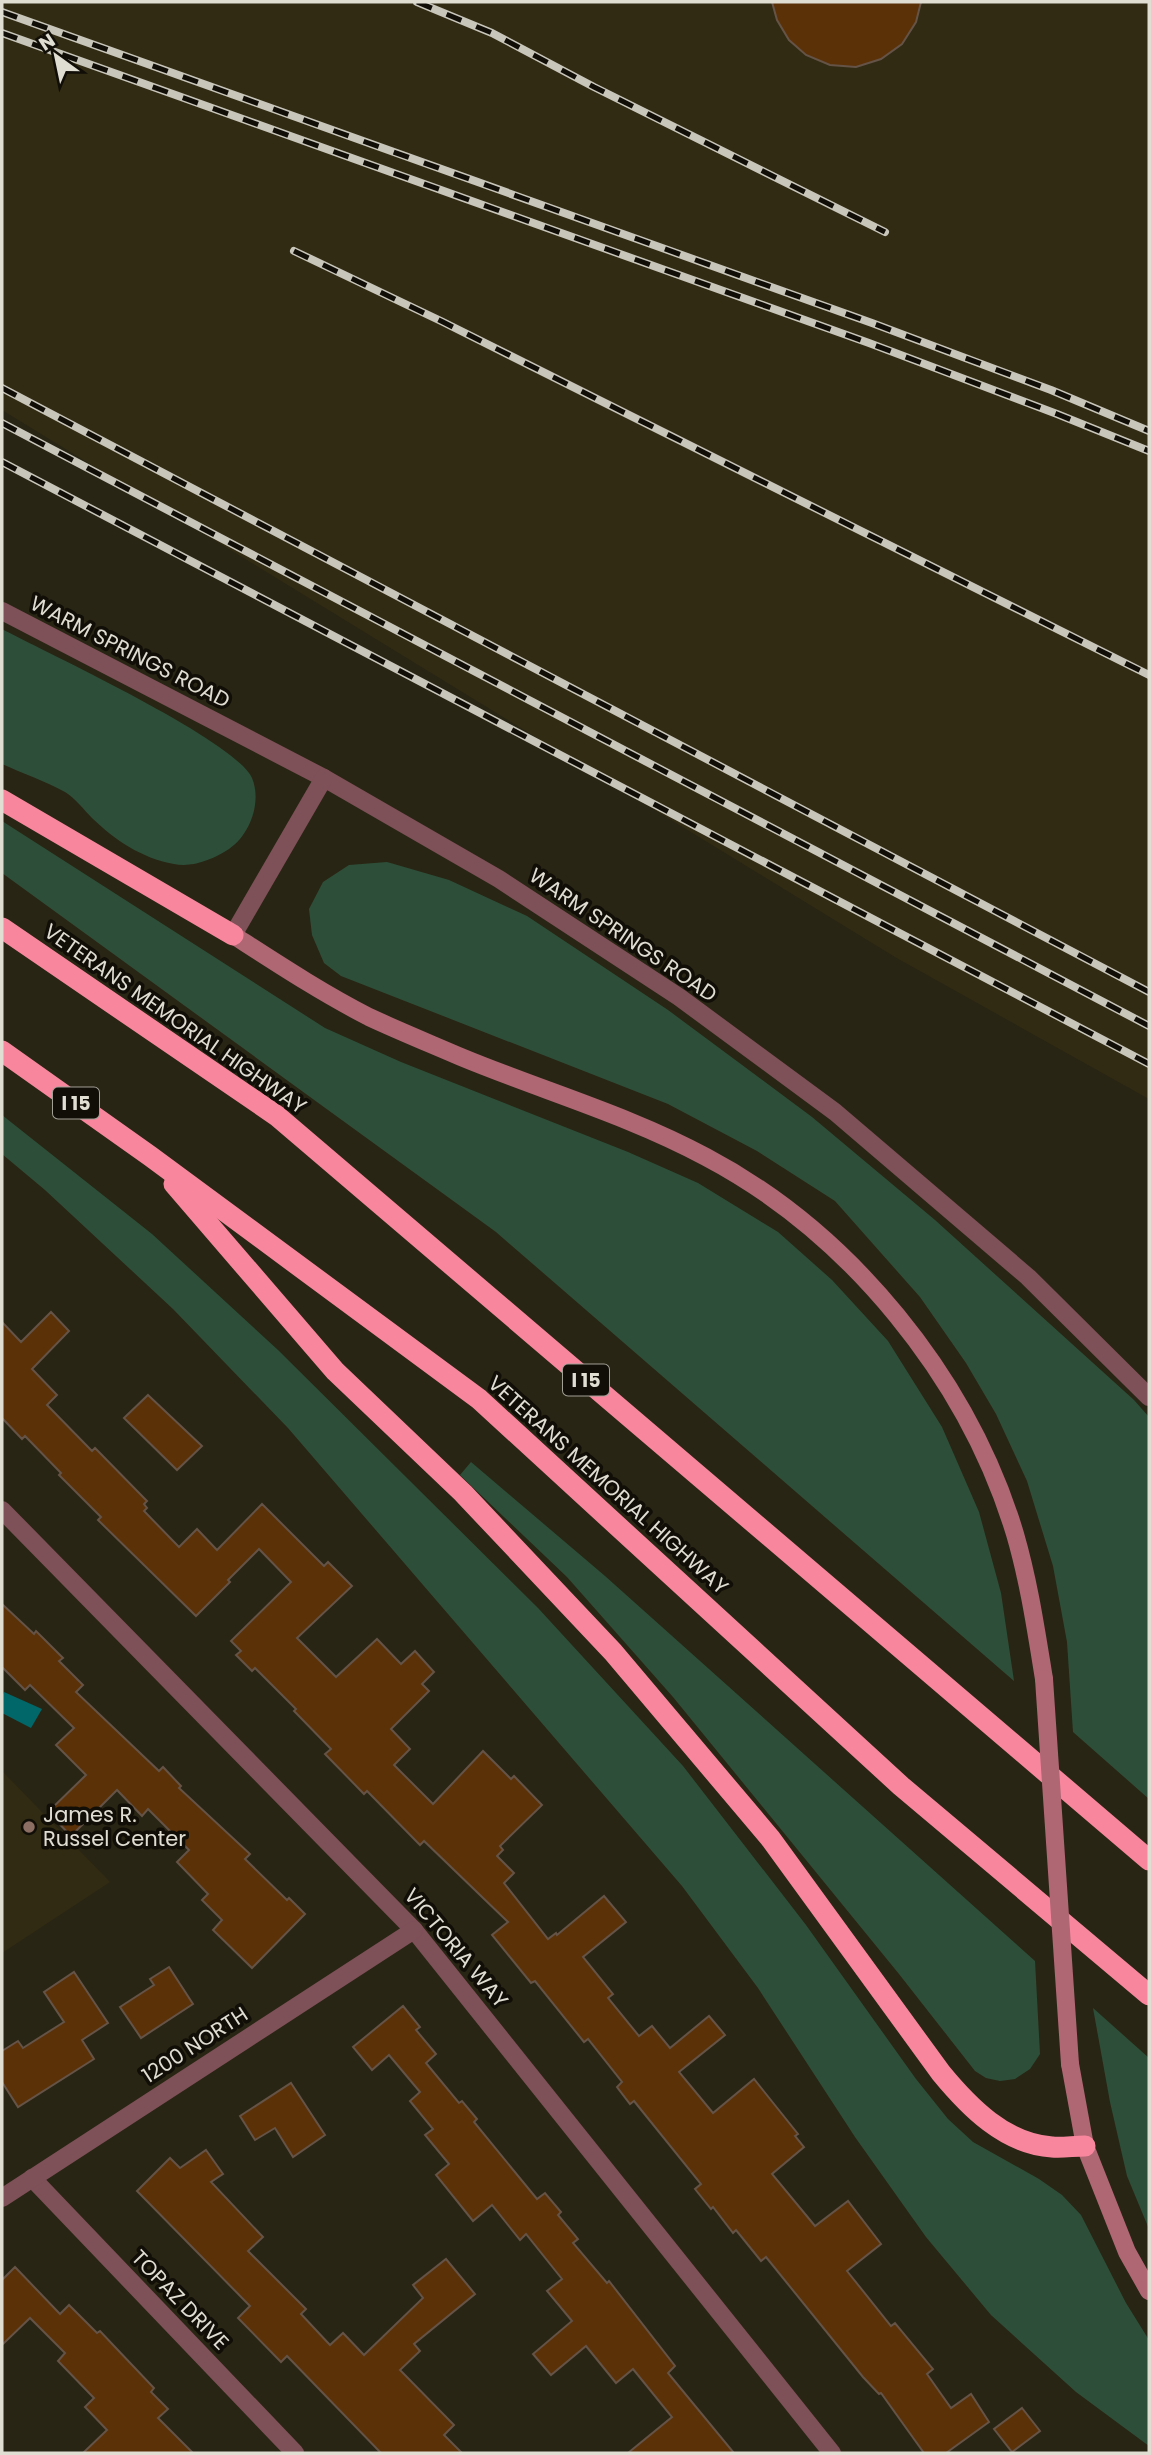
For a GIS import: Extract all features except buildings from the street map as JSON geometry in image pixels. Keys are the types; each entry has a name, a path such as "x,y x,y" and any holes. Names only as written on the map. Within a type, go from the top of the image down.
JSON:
{"highway":[{"path":"2,800 233,935"},
{"name":"VETERANS MEMORIAL HIGHWAY","path":"2,929 277,1116 1149,1860"},
{"name":"VETERANS MEMORIAL HIGHWAY","path":"2,1051 150,1156 479,1399 901,1786 1149,1995"},
{"path":"150,1156 335,1371 463,1493 613,1652 770,1838 941,2073 965,2101 996,2127 1024,2141 1050,2147 1084,2146"}],"main road":[{"path":"233,935 305,982 370,1017 463,1058 640,1125 757,1185 804,1222 844,1259 902,1323 936,1366 968,1419 1015,1533 1032,1603 1044,1679 1070,2064 1084,2146 1127,2252 1149,2291"}],"street":[{"name":"WARM SPRINGS ROAD","path":"2,611 324,778 521,894 678,997 835,1112 1028,1277 1149,1397"},
{"path":"233,935 324,778"},
{"name":"VICTORIA WAY","path":"2,1510 414,1930 832,2453"},
{"name":"1200 NORTH","path":"2,2198 414,1930"},
{"name":"TOPAZ DRIVE","path":"32,2178 295,2453"}],"shaded area":[{"path":"2,2 1149,2 1149,1099 895,957 2,410"},
{"name":"James R. Russel Center","path":"2,1771 110,1882 2,1953"}],"green space":[{"path":"2,629 138,698 212,742 238,762 252,778 256,797 248,827 236,843 217,856 195,864 174,864 150,857 110,834 65,792 2,764"},
{"path":"2,821 325,1028 401,1062 628,1152 698,1183 778,1232 832,1280 888,1341 942,1427 979,1512 1001,1593 1014,1681 496,1232 2,873"},
{"path":"387,862 449,880 527,916 668,1010 812,1117 935,1220 1134,1400 1149,1417 1149,1799 1073,1732 1067,1642 1053,1566 1027,1481 996,1414 966,1363 920,1297 835,1201 757,1151 668,1104 341,976 324,963 312,935 309,909 323,882 349,865"},
{"path":"2,1115 152,1234 278,1350 538,1608 683,1766 806,1925 916,2079 948,2119 973,2142 1062,2195 1081,2215 1126,2303 1149,2340 1149,2446 1076,2392 991,2315 926,2237 855,2137 758,1988 682,1886 288,1428 173,1309 45,1190 2,1154"},
{"path":"471,1462 605,1576 1035,1961 1040,2054 1030,2069 1015,2079 1000,2081 986,2078 975,2071 673,1697 567,1577 460,1475"},
{"path":"1093,2008 1149,2058 1149,2229 1127,2176"}],"water":[{"path":"4,1692 42,1709 31,1728 2,1713"}],"railway":[{"path":"417,2 492,33 885,232"},
{"path":"2,12 872,323 1051,390 1149,431"},
{"path":"2,33 869,343 1149,451"},
{"path":"294,251 443,322 1149,675"},
{"path":"2,388 1149,992"},
{"path":"2,423 1149,1026"},
{"path":"2,462 1149,1064"}],"place":[{"name":"James R. Russel Center","path":"29,1827"}]}
